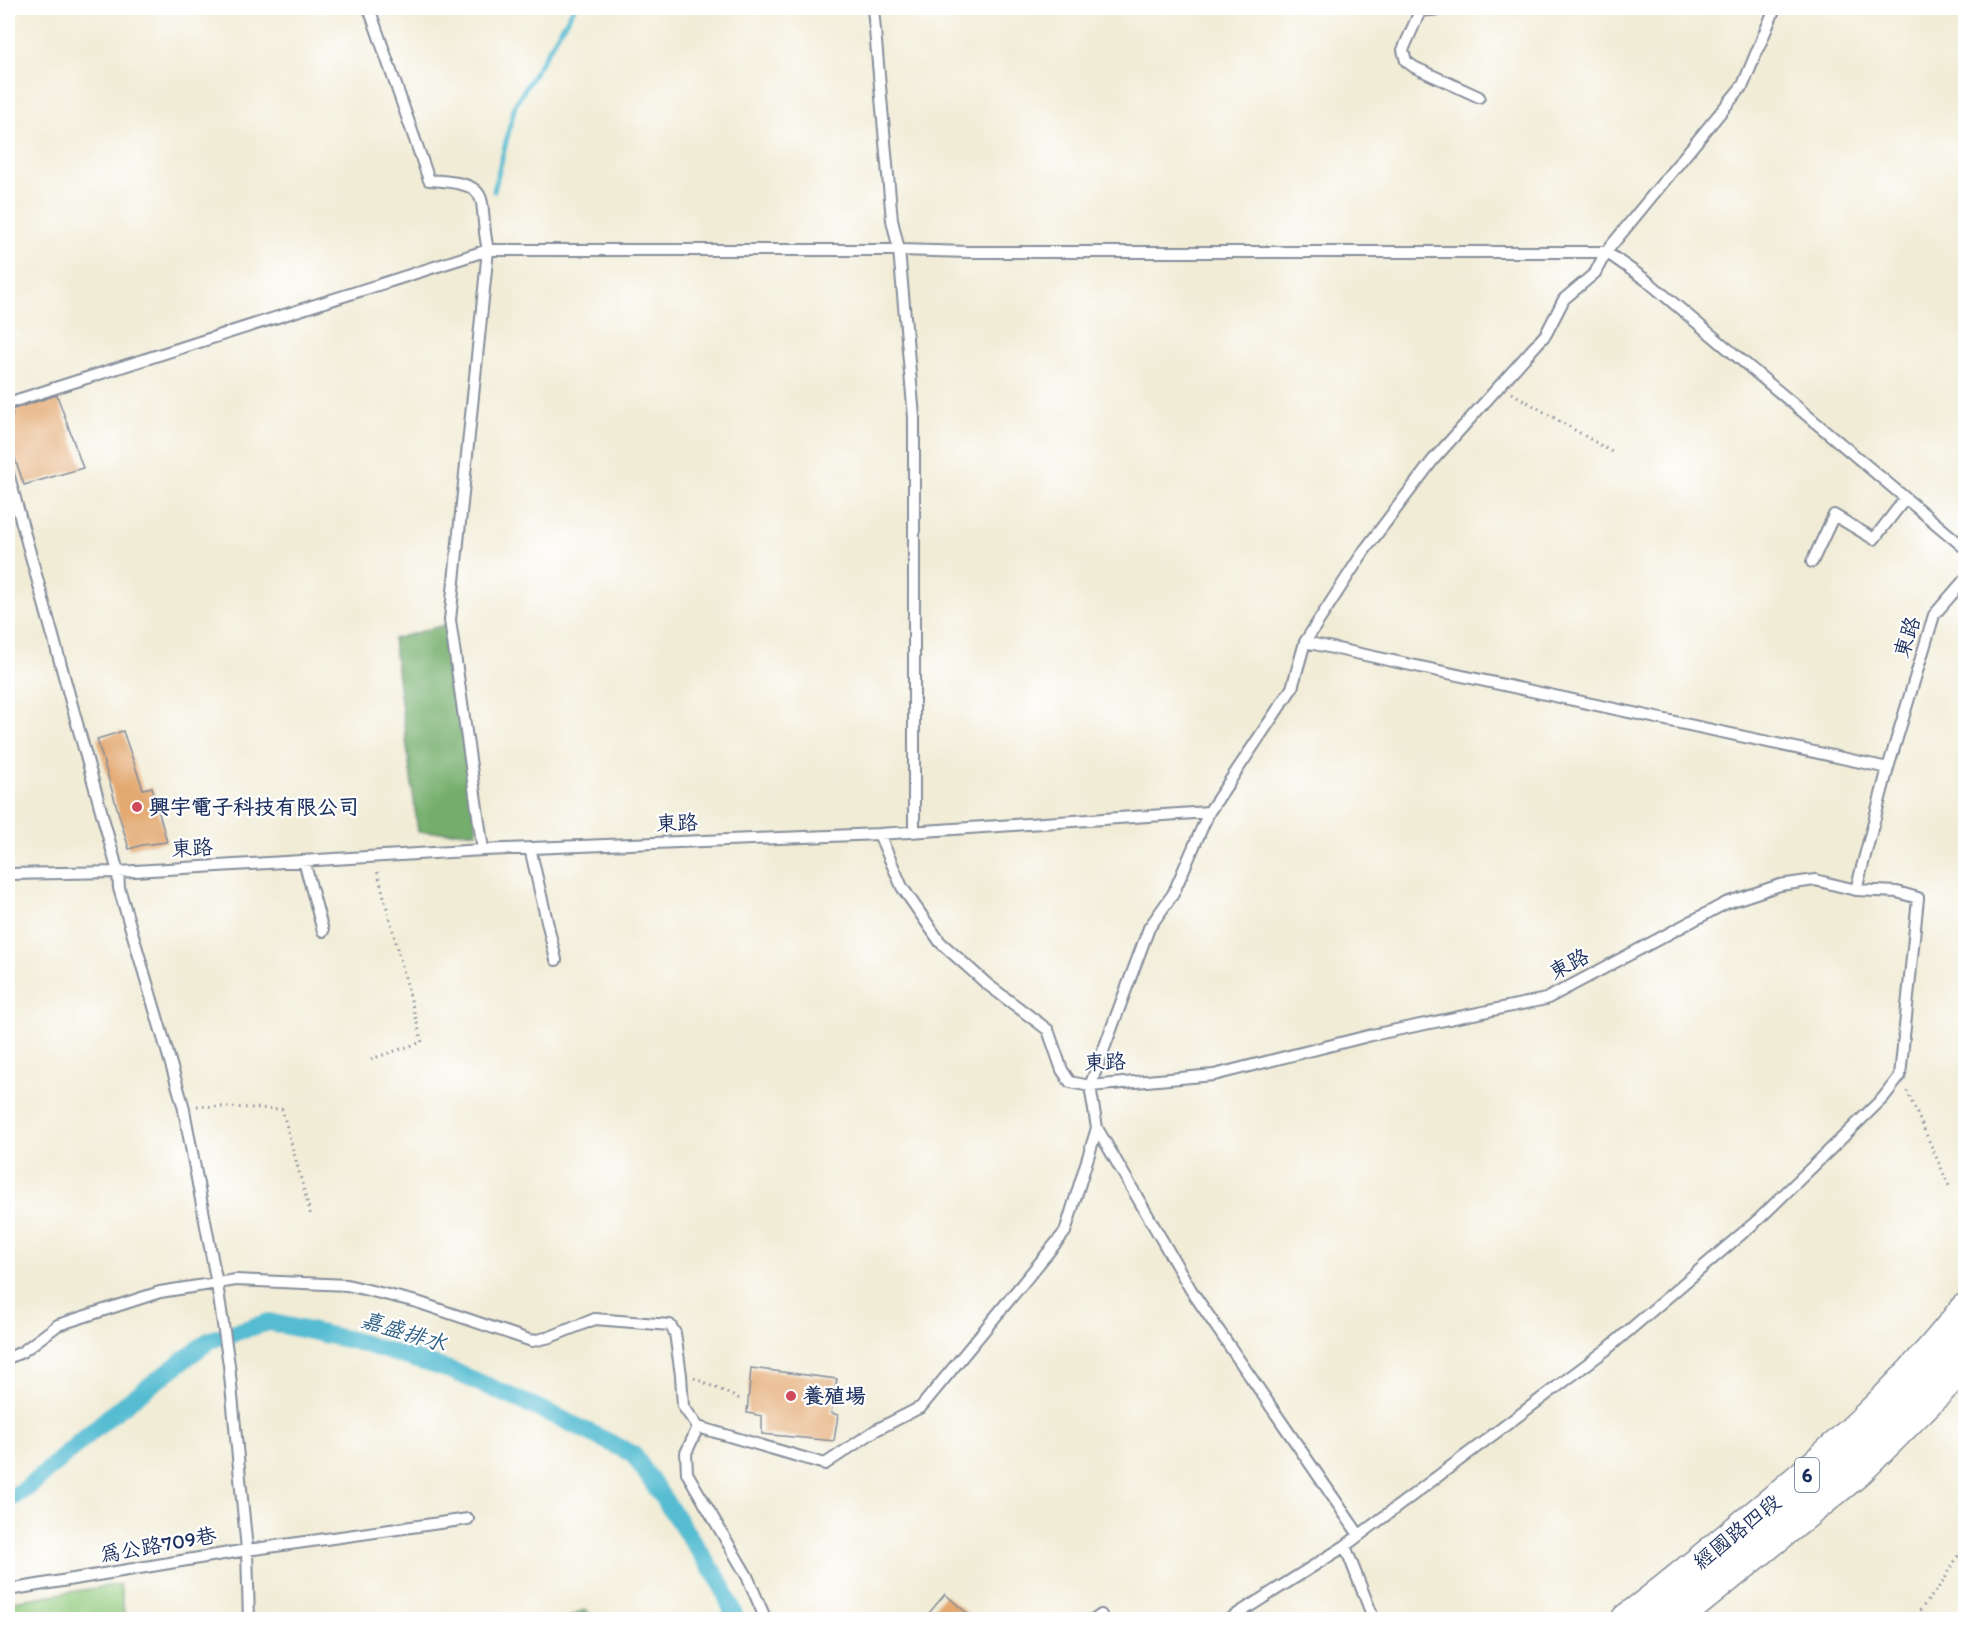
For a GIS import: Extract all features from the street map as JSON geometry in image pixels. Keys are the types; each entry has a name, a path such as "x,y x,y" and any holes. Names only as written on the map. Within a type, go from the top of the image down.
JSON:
{"main road":[{"name":"經國路四段","path":"1628,1620 1797,1483 1885,1404 1937,1347 1965,1310"},
{"name":"經國路四段","path":"1672,1620 1856,1471 1945,1382 1965,1355"}],"lane":[{"path":"369,8 429,180 451,181 473,187 482,197 484,233 488,250 450,620 483,850"},
{"path":"873,8 892,220 899,250 914,417 914,832"},
{"path":"1452,8 1419,11 1403,50 1406,61 1414,67 1479,97"},
{"path":"1359,1535 1191,1290 1097,1128 1090,1086 1149,928 1173,894 1209,812 1292,688 1305,642 1364,551 1433,460 1546,334 1564,299 1595,273 1606,252 1743,85 1775,8"},
{"path":"8,403 488,250 1606,252 1646,280 1965,549"},
{"path":"8,473 118,872 119,888 183,1106 217,1284 229,1365 247,1550 468,1519"},
{"path":"1812,562 1834,515 1874,539 1905,499"},
{"name":"東路","path":"8,874 118,872 483,850 879,834 902,887 940,942 987,984 1048,1030 1062,1070 1070,1082 1090,1086 1214,1075 1372,1035 1546,999 1726,903 1780,885 1815,880 1856,890 1888,768 1934,615 1965,578"},
{"path":"1305,642 1888,768"},
{"path":"879,834 1209,812"},
{"path":"530,848 556,960"},
{"path":"304,861 323,931"},
{"path":"1228,1620 1345,1546 1606,1350 1759,1219 1883,1098 1900,1076 1918,898 1897,892 1856,890"},
{"path":"8,1358 22,1353 58,1325 160,1292 236,1280 347,1285 417,1302 532,1341 550,1337 595,1319 670,1325 675,1333 683,1406 698,1427 825,1464 876,1430 921,1407 1065,1233 1097,1128"},
{"path":"698,1427 686,1453 687,1473 747,1576 766,1620"},
{"path":"1345,1546 1374,1620"},
{"name":"為公路709巷","path":"8,1590 247,1550 249,1620"}],"path":[{"path":"1500,386 1612,452"},
{"path":"371,1059 422,1042 374,856"},
{"path":"1900,1076 1950,1188"},
{"path":"183,1106 282,1109 311,1216"},
{"path":"681,1375 740,1399"},
{"path":"1912,1620 1943,1582 1965,1542"}],"green space":[{"path":"448,624 477,832 418,832 393,639"},
{"path":"120,1584 125,1619 8,1619 8,1602"},
{"path":"585,1610 596,1619 566,1619"}],"building":[{"path":"57,395 83,468 24,485 14,456 8,458 8,417 13,415 11,410"},
{"name":"興宇電子科技有限公司","path":"123,731 143,789 152,787 167,842 129,849 97,739"},
{"name":"養殖場","path":"751,1368 837,1379 831,1413 838,1415 834,1441 762,1434 762,1416 747,1413"},
{"path":"945,1594 975,1620 923,1620"}],"waterway":[{"path":"494,191 515,105 574,8"},
{"name":"嘉盛排水","path":"8,1500 27,1488 111,1415 210,1340 269,1322 355,1341 453,1371 556,1416 633,1454 721,1583 736,1620"}],"place":[{"name":"興宇電子科技有限公司","path":"137,807"},
{"name":"養殖場","path":"791,1396"}]}
